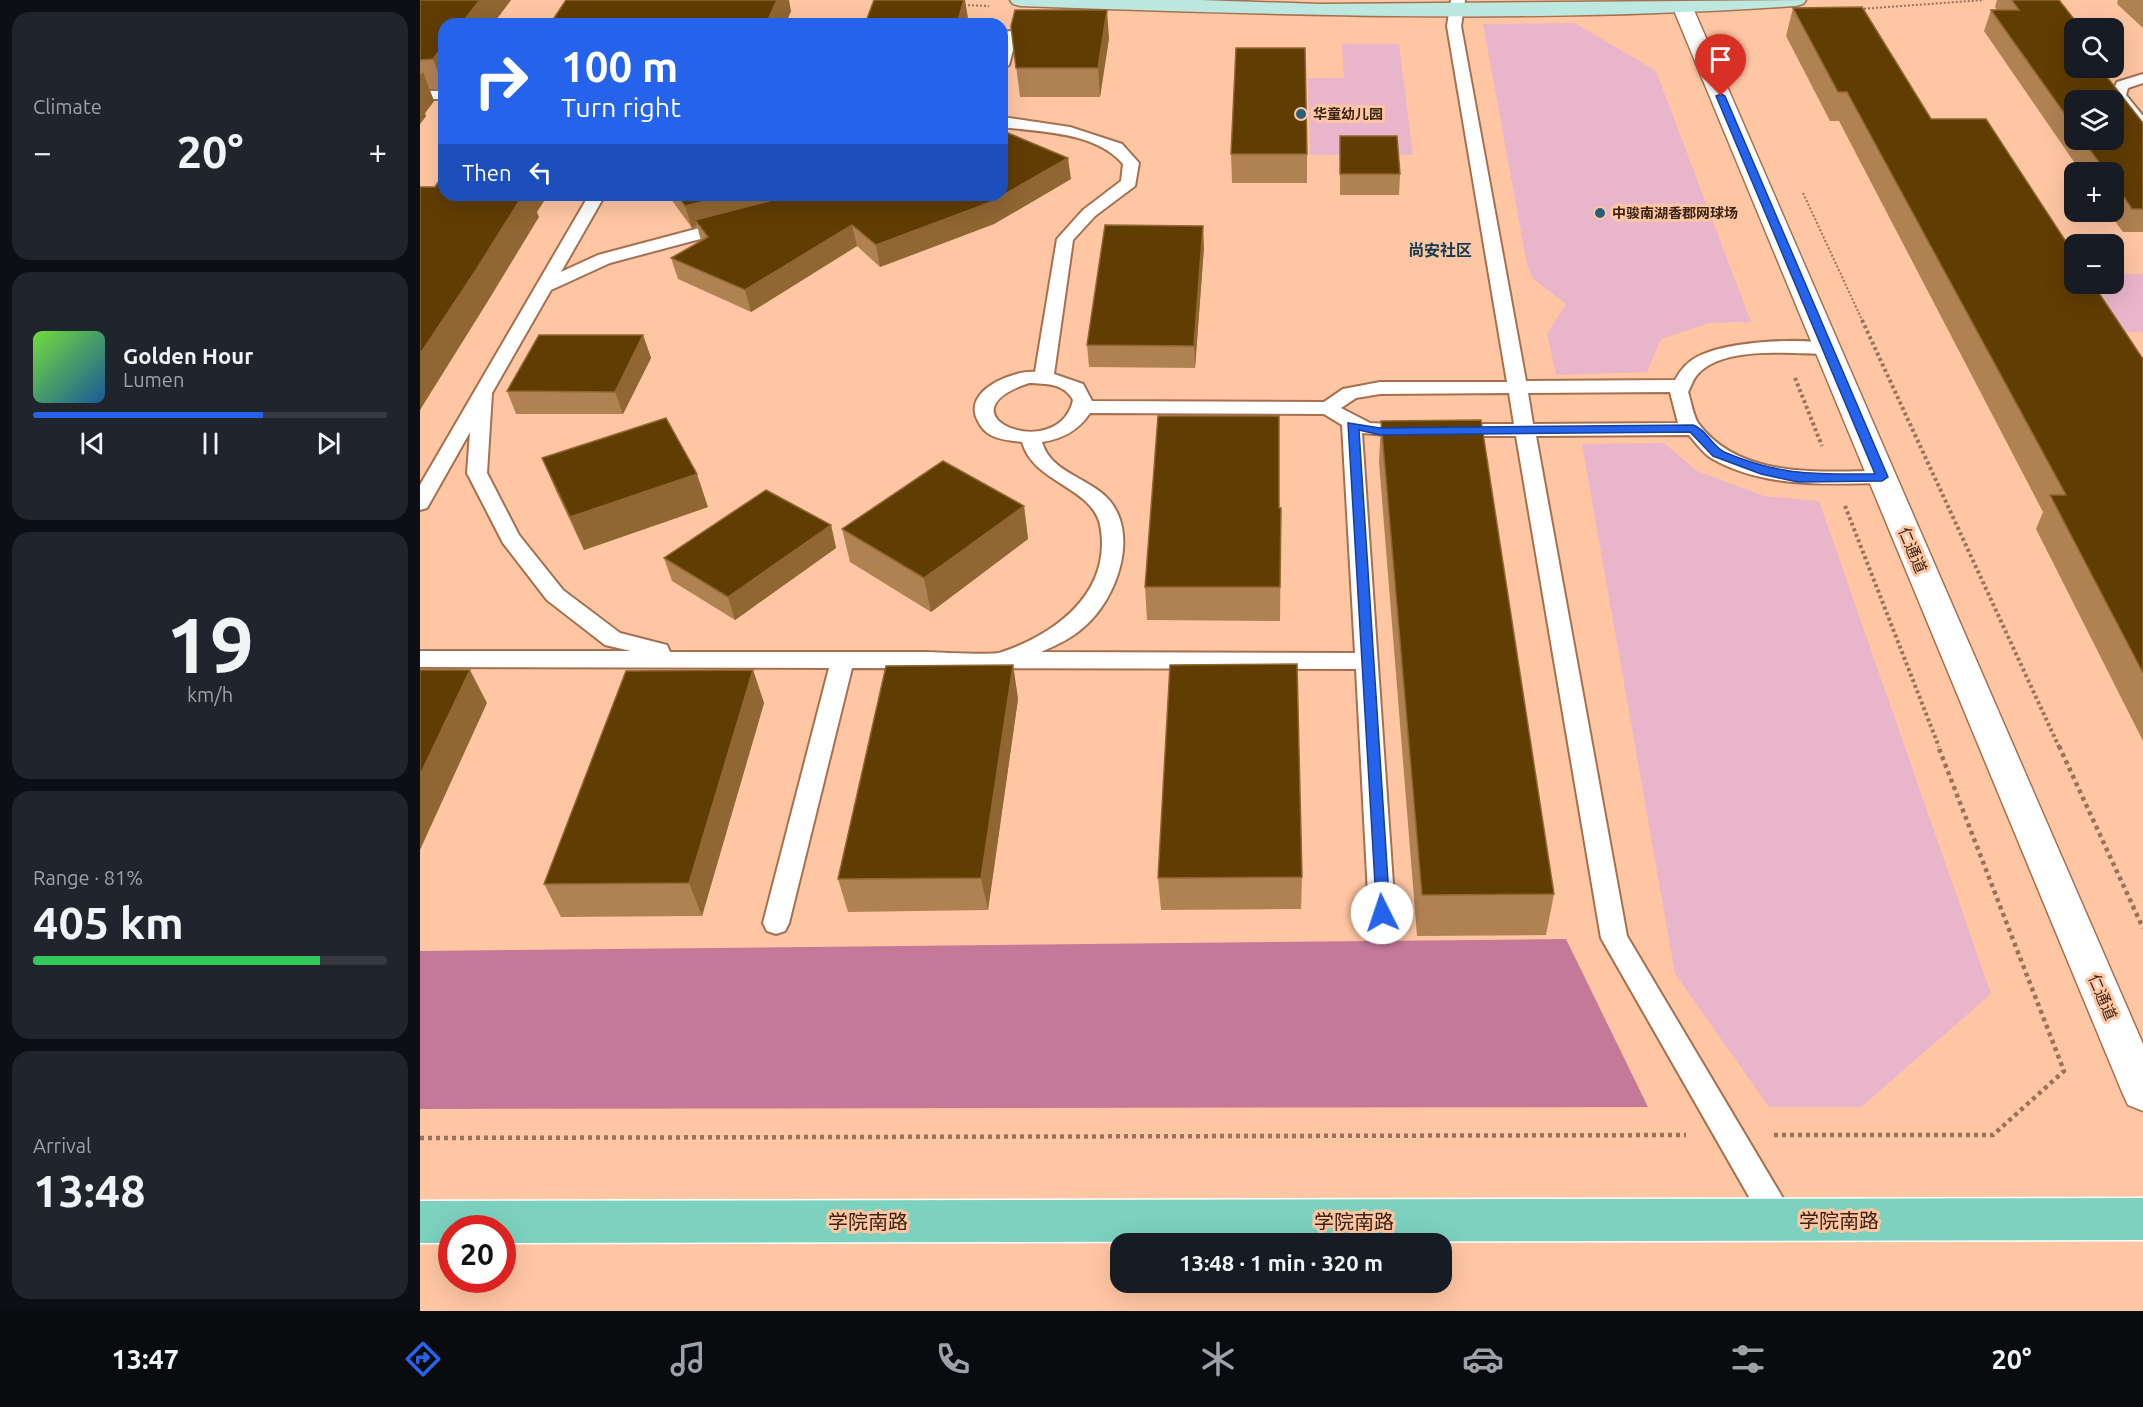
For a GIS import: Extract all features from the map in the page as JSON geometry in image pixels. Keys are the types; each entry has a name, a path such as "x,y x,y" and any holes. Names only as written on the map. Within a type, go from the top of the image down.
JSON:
{"main road":[{"path":"1020,0 1310,10 1456,4 1683,8 1796,0"},
{"name":"学院南路","path":"420,1222 2143,1220"}],"street":[{"name":"仁通道","path":"1683,8 2143,1092"}],"lane":[{"path":"1456,4 1454,26 1614,938 1779,1220"},
{"path":"1008,42 1010,35"},
{"path":"2143,78 2122,85 2118,95 2143,126"},
{"path":"420,95 438,95"},
{"path":"1008,123 1070,132 1117,147 1131,163 1129,183 1089,213 1065,239 1044,377"},
{"path":"420,503 594,201"},
{"path":"545,286 604,259 748,221"},
{"path":"1828,349 1740,350 1715,356 1691,370 1679,392 1688,423 1717,453 1761,470 1798,478 1882,477"},
{"path":"1044,377 1072,385 1081,393 1084,407 1076,422 1064,429 1032,438 1000,432 989,424 984,415 984,405 989,396 999,387 1020,379 1044,377"},
{"path":"1084,407 1328,408 1350,393 1380,388 1682,386"},
{"path":"483,393 477,473 510,538 555,595 613,639 692,660"},
{"path":"1328,408 1352,425 1380,431 1693,429"},
{"path":"1352,425 1382,913"},
{"path":"1001,660 1047,643 1088,613 1107,578 1114,539 1104,507 1076,483 1049,471 1034,454 1032,438"},
{"path":"420,659 1367,661"},
{"path":"776,923 842,661"}],"path":[{"path":"1854,9 1984,0"},
{"path":"954,4 999,7"},
{"path":"1799,184 2143,928"},
{"path":"420,1138 1993,1135 2064,1071 1784,349"}],"shaded area":[{"path":"1575,23 1656,71 1751,322 1709,323 1661,339 1647,372 1556,375 1547,334 1566,304 1533,279 1527,265 1483,24"},
{"path":"1342,44 1399,44 1413,155 1310,155 1308,78 1344,78"},
{"path":"2124,274 2143,274 2143,332 2116,332 2092,294 2124,294"},
{"path":"1664,443 1697,471 1764,496 1819,501 1991,994 1861,1107 1769,1107 1675,974 1582,444"},
{"path":"1566,939 1648,1107 420,1109 420,951"}],"building":[{"path":"420,0 480,0 466,18 438,18 438,53 433,59 420,60"},
{"path":"566,0 777,0 769,18 554,18"},
{"path":"874,0 964,0 959,18 867,18"},
{"path":"2012,0 2059,0 2073,18 2064,18 2064,78 2108,78 2117,90 2064,90 2064,113 1991,10 2019,10"},
{"path":"1862,7 1931,119 1986,119 2064,239 2064,294 2100,294 2143,359 2143,673 2050,495 2066,495 1847,92 1838,92 1793,8"},
{"path":"1015,10 1107,10 1098,68 1016,68 1011,26"},
{"path":"1236,48 1305,48 1307,154 1231,154"},
{"path":"2124,99 2143,123 2143,209 2132,209 2124,197 2124,162 2099,162 2090,150 2124,150"},
{"path":"1008,133 1068,158 1008,192"},
{"path":"1340,136 1397,136 1400,174 1340,174"},
{"path":"438,182 438,201 519,201 420,354 420,187 435,187"},
{"path":"681,201 705,201 685,206"},
{"path":"769,201 993,201 876,245 852,225 745,290 671,258 708,237 695,220"},
{"path":"1105,225 1203,226 1194,346 1087,345"},
{"path":"539,335 643,335 615,392 507,391"},
{"path":"1158,416 1279,416 1280,587 1145,587"},
{"path":"666,418 697,474 570,517 542,458"},
{"path":"1481,420 1554,894 1422,895 1381,421"},
{"path":"943,461 1024,506 924,578 842,529"},
{"path":"766,490 831,525 728,597 664,558"},
{"path":"1297,664 1302,877 1158,878 1170,665"},
{"path":"1013,665 981,878 838,879 886,666"},
{"path":"420,670 470,670 420,775"},
{"path":"753,670 689,883 544,884 626,671"}],"place":[{"name":"华童幼儿园","path":"1301,114"},
{"name":"中骏南湖香郡网球场","path":"1600,213"}],"district":[{"name":"尚安社区","path":"1440,250"}],"route":[{"path":"1382,913 1352,425 1380,431 1693,429 1717,453 1761,470 1798,478 1882,477 1721,96"}]}
